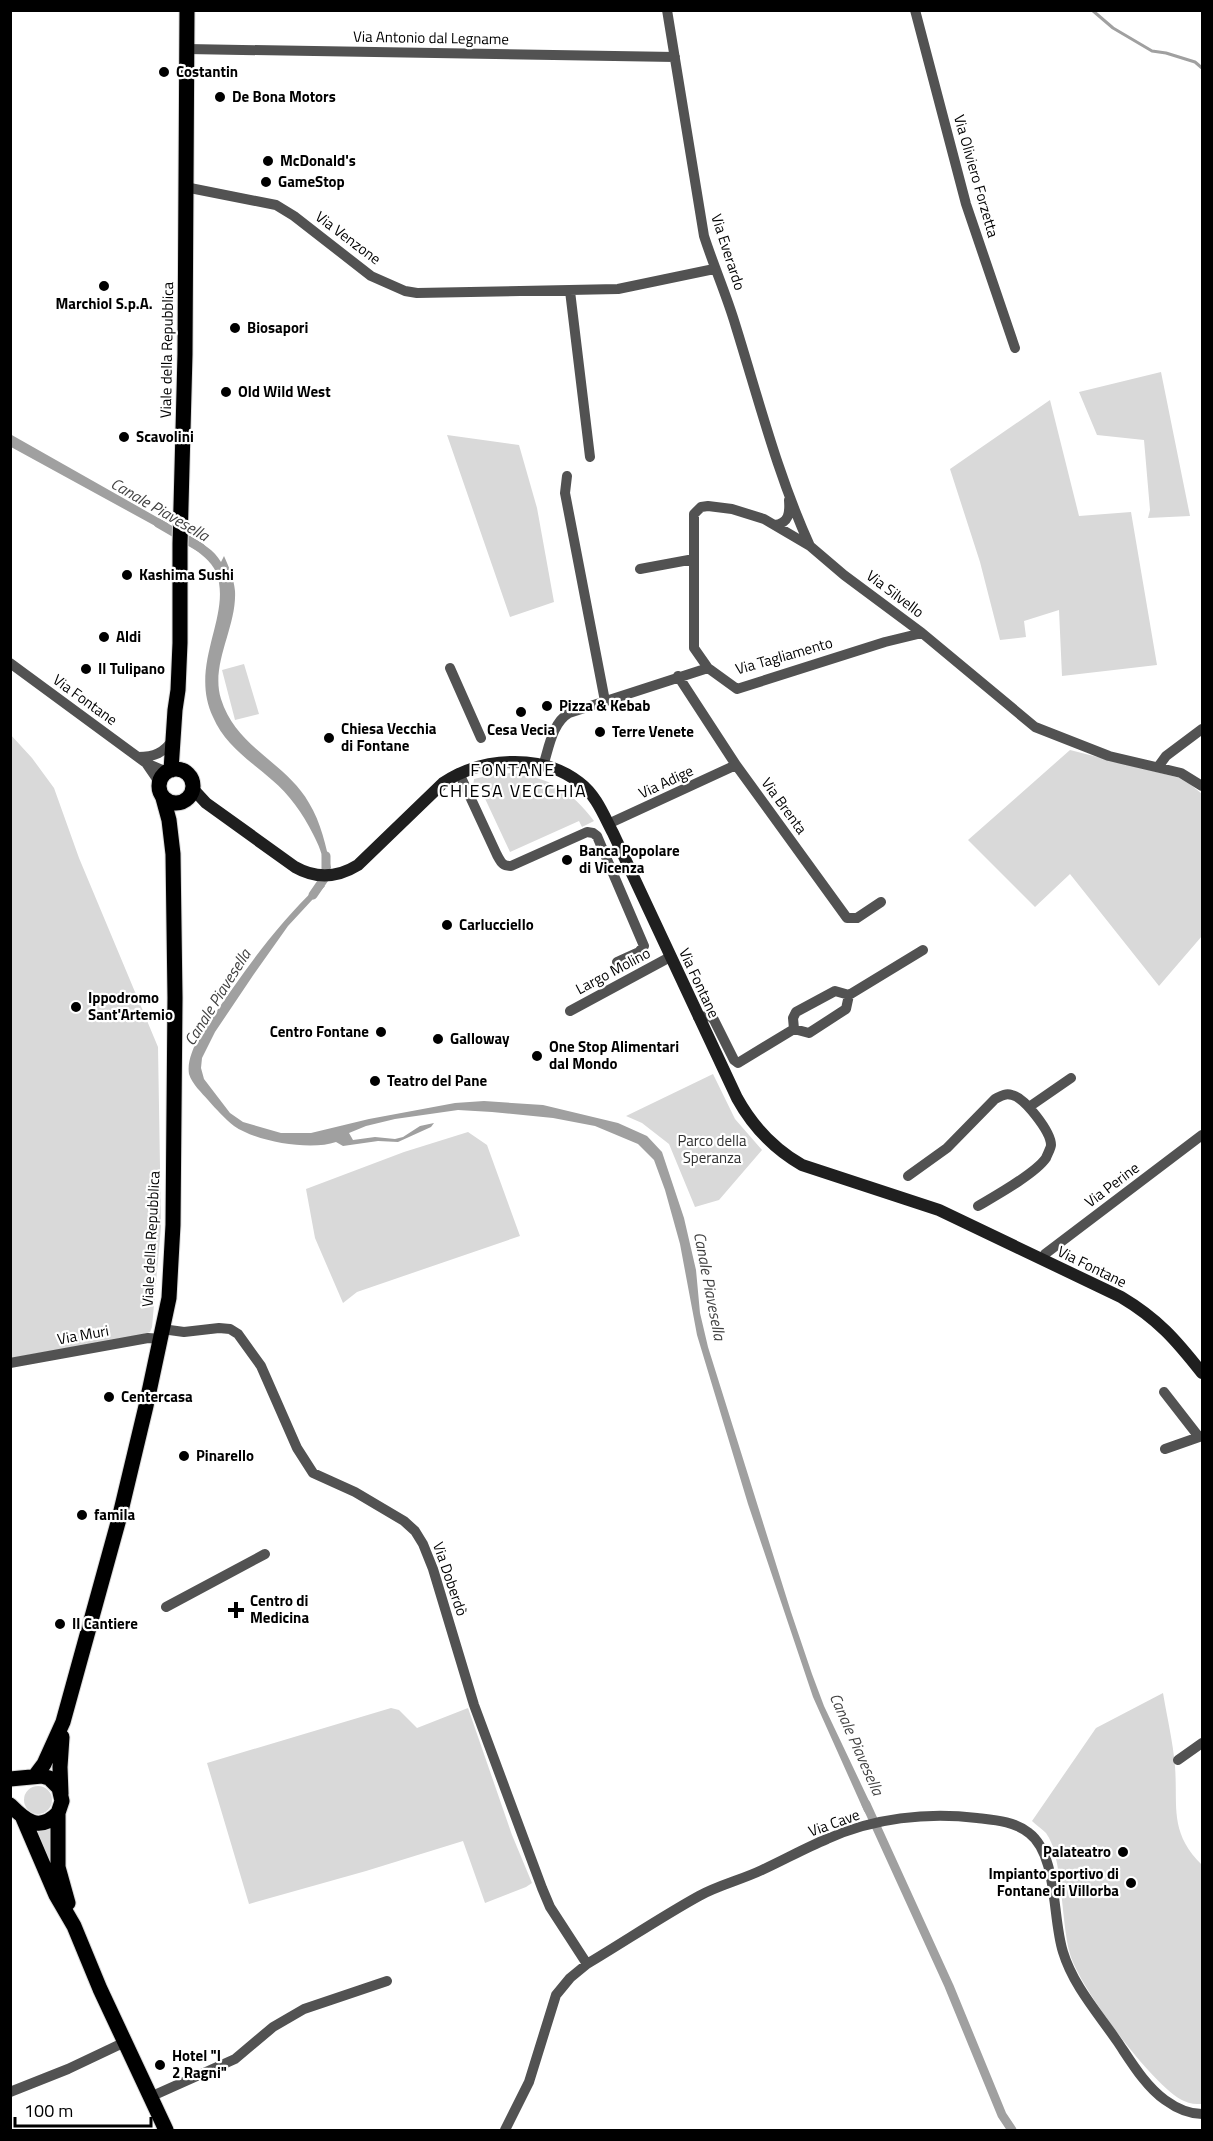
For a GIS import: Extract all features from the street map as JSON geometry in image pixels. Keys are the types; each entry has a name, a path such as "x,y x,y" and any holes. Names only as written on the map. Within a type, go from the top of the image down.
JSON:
{"main road":[{"name":"Viale della Repubblica","path":"63,1722 119,1519 169,1298 173,1225 175,998 173,854 169,820 159,788 170,774 182,715 178,690 185,354 187,10"},
{"name":"Viale della Repubblica","path":"170,774 174,739 174,710 178,690"},
{"name":"Viale della Repubblica","path":"170,774 192,778 173,854"},
{"path":"163,798 171,803 188,797"},
{"path":"63,1722 40,1771 19,1786 15,1792 16,1814 74,1926 166,2130"},
{"path":"16,1814 34,1823 41,1823 48,1822 61,1808 60,1767 63,1722"},
{"path":"10,1779 49,1778 55,1782 62,1794"},
{"path":"58,1813 58,1867 74,1926"}],"street":[{"name":"Via Everardo","path":"667,10 704,236 714,269 730,307 789,496 810,546"},
{"name":"Via Oliviero Forzetta","path":"915,10 966,204 1015,348"},
{"name":"Via Antonio dal Legname","path":"187,49 675,57"},
{"name":"Via Venzone","path":"185,187 276,205 294,216 371,276 405,291 439,294 618,289 714,269"},
{"path":"570,291 590,457"},
{"path":"567,476 565,493 605,701"},
{"path":"775,525 785,522 788,518 789,496"},
{"name":"Via Silvello","path":"700,659 694,648 694,514 701,507 708,506 732,509 764,519 810,546 844,575 922,633 1035,728 1109,756 1181,772 1203,786"},
{"path":"640,569 694,559"},
{"path":"885,642 901,632 904,625 902,618"},
{"name":"Via Tagliamento","path":"700,659 708,668 737,688 885,642 922,633"},
{"path":"678,676 690,663 694,648"},
{"name":"Via Fontane","path":"10,663 142,760 170,774"},
{"path":"450,668 481,738"},
{"path":"543,766 556,727 563,717 678,676 708,668"},
{"name":"Via Brenta","path":"678,676 736,765 847,918 850,920 857,918 881,902"},
{"path":"1158,767 1166,756 1203,729"},
{"path":"142,760 154,757 166,749 174,739"},
{"name":"Via Fontane","path":"188,797 206,803 307,874 333,875 358,865 443,783 459,773 522,761 558,770 580,783 595,799 726,1079 743,1110 770,1143 789,1158 815,1170 939,1210 1114,1293 1141,1308 1168,1331 1203,1373"},
{"name":"Via Adige","path":"608,824 736,765"},
{"name":"Largo Molino","path":"459,773 502,864 511,866 586,832 597,836 644,946 639,952 616,962"},
{"path":"610,867 625,860"},
{"path":"794,1029 793,1018 796,1012 831,992 849,995 924,950"},
{"name":"Largo Molino","path":"570,1011 670,957"},
{"path":"726,1079 738,1063 794,1029 809,1033 843,1012 848,1005 849,995"},
{"path":"698,1017 710,1016 714,1020 734,1060 738,1063"},
{"path":"1029,1107 1071,1078"},
{"path":"908,1176 947,1148 995,1099 1003,1095 1013,1095 1022,1099 1029,1107 1046,1131 1051,1144 1046,1157 1035,1168 978,1206"},
{"name":"Via Perine","path":"1043,1259 1045,1254 1203,1135"},
{"name":"Via Doberdò","path":"161,1334 219,1328 230,1329 238,1334 261,1366 297,1448 313,1473 349,1489 405,1521 415,1531 433,1569 474,1706 542,1888 550,1906 587,1964"},
{"name":"Via Muri","path":"10,1363 161,1334"},
{"path":"1164,1392 1201,1437 1165,1449"},
{"path":"166,1606 265,1554"},
{"path":"209,1584 214,1594"},
{"path":"1178,1760 1203,1743"},
{"name":"Via Cave","path":"505,2130 529,2082 556,1995 570,1978 587,1964 699,1896 729,1881 758,1872 827,1838 851,1829 907,1817 948,1814 1011,1823 1031,1834 1044,1854 1048,1866 1055,1918 1068,1968 1085,1996 1150,2086 1164,2099 1181,2109 1203,2114"},
{"path":"150,2097 235,2059 273,2027 304,2009 387,1982"},
{"path":"10,2092 68,2069 125,2042"}],"green space":[{"path":"1161,372 1190,516 1148,518 1150,510 1144,440 1097,435 1079,392"},
{"path":"1050,400 1079,516 1131,512 1157,665 1062,676 1059,610 1024,621 1026,637 1000,640 980,562 950,469"},
{"path":"447,435 519,445 537,508 554,602 510,617"},
{"path":"244,664 259,714 235,720 222,670"},
{"name":"Ippodromo Sant'Artemio","path":"10,734 32,758 54,788 79,858 158,1047 161,1227 150,1332 11,1358"},
{"path":"1070,750 1184,779 1202,794 1202,936 1159,986 1070,874 1035,907 968,840"},
{"path":"510,773 536,778 558,787 577,801 594,821 582,827 579,821 510,852 481,790 476,792 473,786 474,779"},
{"name":"Parco della Speranza","path":"713,1074 735,1119 762,1150 719,1200 695,1207 669,1144 642,1123 626,1116"},
{"path":"468,1132 487,1145 520,1236 357,1292 343,1303 315,1238 306,1189 404,1152"},
{"name":"Impianto sportivo di Fontane di Villorba","path":"1163,1693 1174,1757 1177,1819 1184,1842 1202,1865 1202,2104 1184,2101 1155,2077 1119,2035 1087,1989 1070,1954 1059,1873 1052,1843 1046,1833 1032,1821 1096,1728"},
{"path":"391,1708 399,1710 417,1728 468,1708 512,1835 532,1883 485,1903 463,1841 249,1904 207,1763"},
{"path":"38,1786 48,1790 52,1800 48,1810 38,1814 28,1810 24,1800 28,1790"},
{"path":"51,1828 54,1870 35,1831"}],"shaded area":[{"path":"10,434 169,524 168,533 11,447"},
{"path":"190,536 211,550 221,562 224,556 235,591 235,605 219,672 221,699 228,716 250,743 288,776 309,803 320,826 331,868 323,869 319,847 295,805 278,786 231,744 213,717 207,697 205,678 219,605 220,588 214,568 190,546"},
{"path":"318,886 325,886 288,926 215,1032 202,1058 201,1068 204,1079 230,1113 243,1122 281,1133 311,1133 369,1119 455,1103 484,1101 543,1105 618,1123 647,1136 662,1152 684,1218 696,1270 700,1313 708,1347 791,1612 824,1706 870,1803 873,1814 867,1815 864,1811 813,1697 748,1504 697,1335 680,1244 654,1160 638,1144 595,1126 553,1118 458,1110 395,1119 349,1133 353,1140 375,1137 395,1139 403,1137 420,1126 434,1123 431,1127 398,1142 378,1141 343,1146 336,1142 313,1146 284,1143 256,1137 234,1126 192,1081 189,1065 198,1038 284,921"}],"waterway":[{"path":"1092,10 1113,28 1152,51 1195,62 1202,68"},
{"name":"Canale Piavesella","path":"158,523 201,548"},
{"name":"Canale Piavesella","path":"313,895 326,876 326,856"},
{"name":"Canale Piavesella","path":"866,1804 949,1986 1002,2115 1012,2130"}],"place":[{"name":"Costantin","path":"164,72"},
{"name":"De Bona Motors","path":"220,97"},
{"name":"McDonald's","path":"268,161"},
{"name":"GameStop","path":"266,182"},
{"name":"Marchiol S.p.A.","path":"104,286"},
{"name":"Biosapori","path":"235,328"},
{"name":"Old Wild West","path":"226,392"},
{"name":"Scavolini","path":"124,437"},
{"name":"Kashima Sushi","path":"127,575"},
{"name":"Aldi","path":"104,637"},
{"name":"Il Tulipano","path":"86,669"},
{"name":"Pizza & Kebab","path":"547,706"},
{"name":"Cesa Vecia","path":"521,712"},
{"name":"Terre Venete","path":"600,732"},
{"name":"Chiesa Vecchia di Fontane","path":"329,738"},
{"name":"Banca Popolare di Vicenza","path":"567,860"},
{"name":"Carlucciello","path":"447,925"},
{"name":"Ippodromo Sant'Artemio","path":"76,1007"},
{"name":"Centro Fontane","path":"381,1032"},
{"name":"Galloway","path":"438,1039"},
{"name":"One Stop Alimentari dal Mondo","path":"537,1056"},
{"name":"Teatro del Pane","path":"375,1081"},
{"name":"Centercasa","path":"109,1397"},
{"name":"Pinarello","path":"184,1456"},
{"name":"famila","path":"82,1515"},
{"name":"Centro di Medicina","path":"236,1610"},
{"name":"Il Cantiere","path":"60,1624"},
{"name":"Palateatro","path":"1123,1852"},
{"name":"Impianto sportivo di Fontane di Villorba","path":"1131,1883"},
{"name":"Hotel \"I 2 Ragni\"","path":"160,2065"}],"district":[{"name":"FONTANE CHIESA VECCHIA","path":"513,780"}]}
